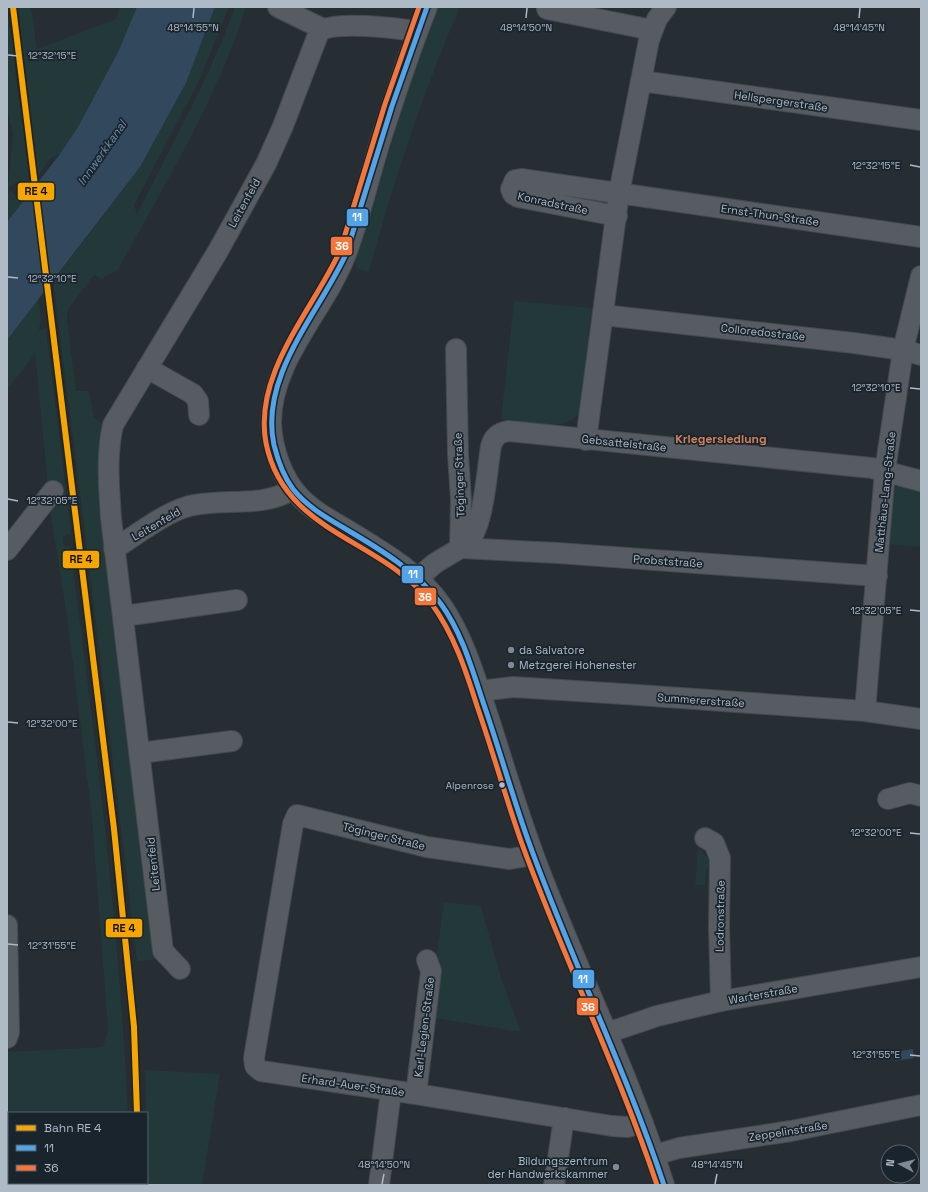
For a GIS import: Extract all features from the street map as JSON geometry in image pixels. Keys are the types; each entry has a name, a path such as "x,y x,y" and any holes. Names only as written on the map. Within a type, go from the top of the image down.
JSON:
{"street":[{"path":"278,7 323,29 336,26 386,28 417,32"},
{"path":"427,7 381,138 347,252 332,287 292,352 277,387 271,422 275,452 293,489 312,508 392,558 419,580 434,595 452,622 461,640 480,691 533,855 566,937 608,1033 655,1155 664,1185"},
{"path":"586,440 619,194 652,30 657,18 666,7"},
{"path":"547,9 652,30"},
{"name":"Leitenfeld","path":"180,969 163,951 124,616 114,548 108,484 109,441 113,425 218,251 266,164 283,126 317,38 323,29"},
{"name":"Hellspergerstraße","path":"641,81 921,120"},
{"name":"Konradstraße","path":"617,216 518,198 513,194 511,189 515,180 521,179 619,194"},
{"name":"Ernst-Thun-Straße","path":"619,194 921,237"},
{"name":"Matthäus-Lang-Straße","path":"865,711 885,471 912,353 921,276"},
{"name":"Colloredostraße","path":"603,315 805,337 912,353"},
{"name":"Töginger Straße","path":"456,349 458,454 461,500 460,548"},
{"path":"147,368 193,394 198,401 199,415"},
{"name":"Gebsattelstraße","path":"460,548 468,542 477,530 491,446 494,438 500,433 508,431 872,468 921,481"},
{"name":"Leitenfeld","path":"114,548 185,507 230,501 264,500 282,496 293,489"},
{"path":"7,550 53,491"},
{"path":"419,580 425,570 432,564 460,548"},
{"name":"Probststraße","path":"460,548 558,553 877,576"},
{"path":"124,616 237,600"},
{"name":"Summererstraße","path":"480,691 513,687 865,711 921,719"},
{"path":"140,753 232,740"},
{"path":"888,799 910,793 921,796"},
{"name":"Töginger Straße","path":"284,876 293,824 297,815 427,847 510,859 533,855"},
{"name":"Lodronstraße","path":"705,838 714,843 720,858 719,927 721,1001"},
{"name":"Erhard-Auer-Straße","path":"284,876 254,1058 255,1066 261,1071 391,1090 612,1126 627,1127 643,1123"},
{"path":"7,925 9,1032 7,1038"},
{"name":"Karl-Legien-Straße","path":"416,1094 431,971 427,960"},
{"name":"Warterstraße","path":"608,1033 657,1016 721,1001 921,967"},
{"path":"379,1185 391,1090"},
{"name":"Zeppelinstraße","path":"655,1155 679,1148 791,1131 921,1105"},
{"path":"554,1185 564,1118"}],"green space":[{"path":"7,7 30,185 28,186 18,181 8,188 13,133 7,109"},
{"path":"18,7 31,7 37,49 116,19 120,7 137,7 118,52 78,127 60,154 51,158 38,176"},
{"path":"215,7 229,7 200,79 134,205 137,214 197,96 223,39 235,7 246,7 234,42 205,109 118,270 101,279 94,275 68,309 67,320 76,391 89,391 94,418 104,425 155,959 137,962 53,281 140,167 186,83"},
{"path":"437,7 460,7 421,105 388,205 369,272 357,269 354,259 361,245 413,73"},
{"path":"11,190 21,204 7,222 7,195"},
{"path":"38,299 41,319 39,330 46,328 71,533 63,537 64,546 70,546 105,829 119,971 128,1112 8,1112 8,1184 130,1185 7,1185 7,1052 103,1047 108,1029 92,818 67,617 51,516 35,354 7,390 7,340"},
{"path":"514,301 592,308 579,413 572,420 563,424 543,425 501,419"},
{"path":"900,485 921,489 921,547 886,544 892,495 894,488"},
{"path":"698,848 715,865 715,867 707,867 705,885 695,885"},
{"path":"444,902 481,906 501,978 521,1032 428,1017"},
{"path":"145,1070 220,1074 202,1185 148,1185 148,1112 146,1112"}],"water":[{"name":"Innwerkkanal","path":"137,7 215,7 186,83 140,167 7,340 7,222 60,154 78,127 118,52"},
{"path":"913,1049 914,1058 895,1061 894,1052"}],"transit line":[{"path":"13,7 114,829 134,1027 137,1112"},
{"name":"36","path":"419,7 385,104 340,251 276,368 268,392 264,417 266,443 276,473 292,497 313,516 336,533 387,563 410,581 431,603 453,640 489,741 510,810 538,887 608,1056 642,1142 657,1185"},
{"name":"11","path":"427,7 392,106 346,254 335,276 307,322 283,370 275,394 272,419 274,445 284,474 299,496 319,513 374,546 410,572 432,592 455,627 470,664 522,823 544,884 615,1055 649,1141 664,1185"}],"place":[{"name":"da Salvatore","path":"511,650"},
{"name":"Metzgerei Hohenester","path":"511,665"},
{"name":"Alpenrose","path":"502,785"},
{"name":"Bildungszentrum der Handwerkskammer","path":"616,1167"}],"district":[{"name":"Kriegersiedlung","path":"721,439"}]}
